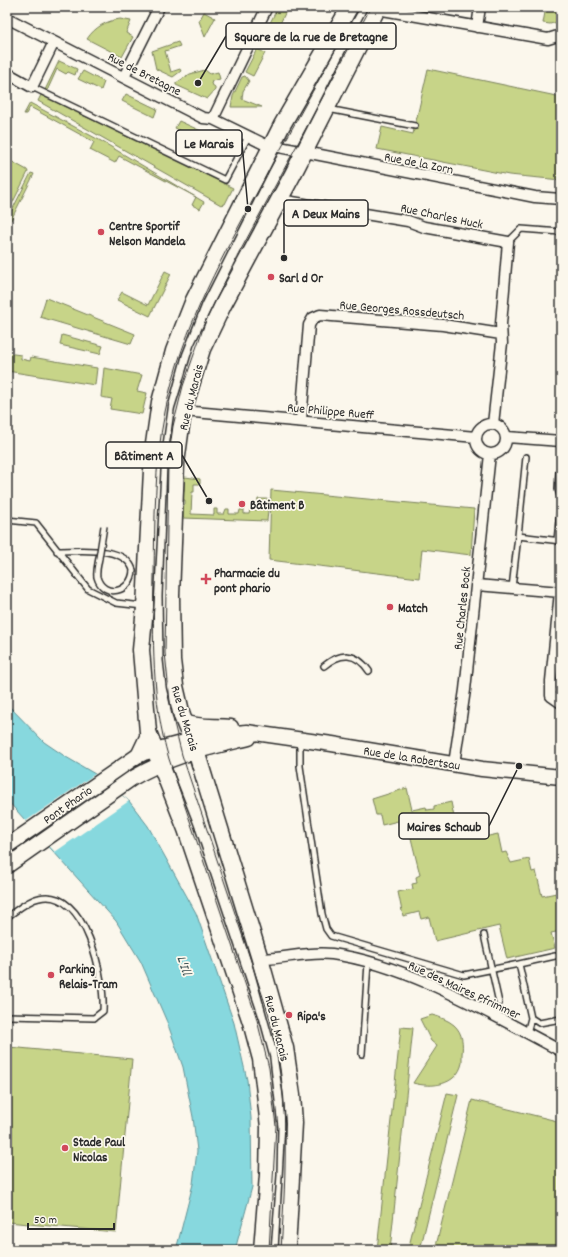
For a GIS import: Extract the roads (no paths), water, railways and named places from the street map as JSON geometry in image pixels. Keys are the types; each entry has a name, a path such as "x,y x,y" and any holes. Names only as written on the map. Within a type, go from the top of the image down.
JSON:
{"main road":[{"name":"Rue du Marais","path":"262,1250 268,1175 268,1127 267,1100 261,1059 251,1022 186,829 151,756 141,650 146,607 153,451 160,402 174,351 194,300 272,144 350,7"},
{"name":"Rue du Marais","path":"287,1250 294,1146 292,1095 282,1036 175,686 172,660 171,596 176,463 183,411 202,349 223,305 280,200 377,8"},
{"name":"Rue de la Robertsau","path":"185,722 194,726 209,725 237,727 247,732"},
{"name":"Rue de la Robertsau","path":"194,745 211,735 247,732 454,764 561,777"},
{"name":"Rue de la Robertsau","path":"194,745 263,735"},
{"path":"151,756 194,745"},
{"name":"Pont Phario","path":"11,843 119,768 151,756"},
{"name":"Pont Phario","path":"7,866 131,779 151,756"}],"street":[{"path":"124,77 159,7"},
{"path":"213,119 268,7"},
{"path":"477,27 480,7"},
{"path":"377,8 548,40 561,35"},
{"name":"Rue de Bretagne","path":"7,18 204,118 213,119 264,144 272,144"},
{"path":"7,73 32,87 54,42"},
{"name":"Rue de la Zorn","path":"272,144 304,152 522,194 561,199"},
{"name":"Rue Charles Huck","path":"280,200 408,221 424,227 508,242"},
{"path":"492,424 497,387 508,242"},
{"name":"Rue Georges Rossdeutsch","path":"300,420 309,325 313,318 320,315 443,325 501,334"},
{"name":"Rue Philippe Rueff","path":"183,411 476,436"},
{"path":"492,424 504,430 507,437 502,450 490,454 481,450 478,446 476,436 480,428 492,424"},
{"path":"507,437 561,441"},
{"name":"Rue Charles Bock","path":"454,764 466,690 490,454"},
{"path":"477,585 561,592 551,681 551,696 561,703"},
{"name":"Rue des Maires Pfrimmer","path":"260,960 303,954 332,954 368,963 411,976 561,1051"}],"lane":[{"path":"32,87 225,180 248,137"},
{"path":"327,108 415,126"},
{"path":"508,242 521,229 561,232"},
{"path":"512,588 526,456"},
{"path":"518,536 559,541 561,500 558,489 559,472"},
{"path":"7,520 36,523 88,589 116,603 146,607"},
{"path":"57,551 90,551 122,556 131,564 133,570 130,582 120,590 108,590 103,587 97,577 99,558 104,526"},
{"path":"324,666 333,658 352,657 363,662 369,671"},
{"path":"300,740 300,766 322,914 326,929 331,936 464,975 555,956"},
{"path":"7,917 38,898 57,899 74,910 86,930 99,969 104,998 103,1011 94,1018 7,1016"},
{"path":"484,935 499,1003"},
{"path":"362,1054 368,963"},
{"path":"519,964 531,1018 527,1033"},
{"path":"531,1018 540,1023 561,1018"}],"water":[{"name":"L'Ill","path":"7,704 44,742 95,774 129,801 148,826 196,913 234,1023 247,1080 251,1118 252,1187 235,1250 176,1250 193,1184 197,1151 193,1117 183,1067 167,1022 141,962 116,921 7,800"}],"tram line":[{"path":"269,1250 276,1126 269,1068 256,1016 169,759 159,714 154,669 153,623 157,473 161,432 173,380 182,350 206,290 235,233 359,7"},
{"path":"281,1250 285,1130 284,1101 275,1042 268,1012 182,755 171,711 165,653 168,462 173,426 183,386 206,320 237,257 371,7"}],"place":[{"name":"Square de la rue de Bretagne","path":"198,83"},
{"name":"Le Marais","path":"248,209"},
{"name":"Centre Sportif Nelson Mandela","path":"101,232"},
{"name":"A Deux Mains","path":"284,258"},
{"name":"Sarl d Or","path":"271,277"},
{"name":"Bâtiment A","path":"209,501"},
{"name":"Bâtiment B","path":"242,504"},
{"name":"Pharmacie du pont phario","path":"206,579"},
{"name":"Match","path":"390,607"},
{"name":"Maires Schaub","path":"519,766"},
{"name":"Parking Relais-Tram","path":"51,975"},
{"name":"Ripa's","path":"289,1015"},
{"name":"Stade Paul Nicolas","path":"65,1148"}]}
